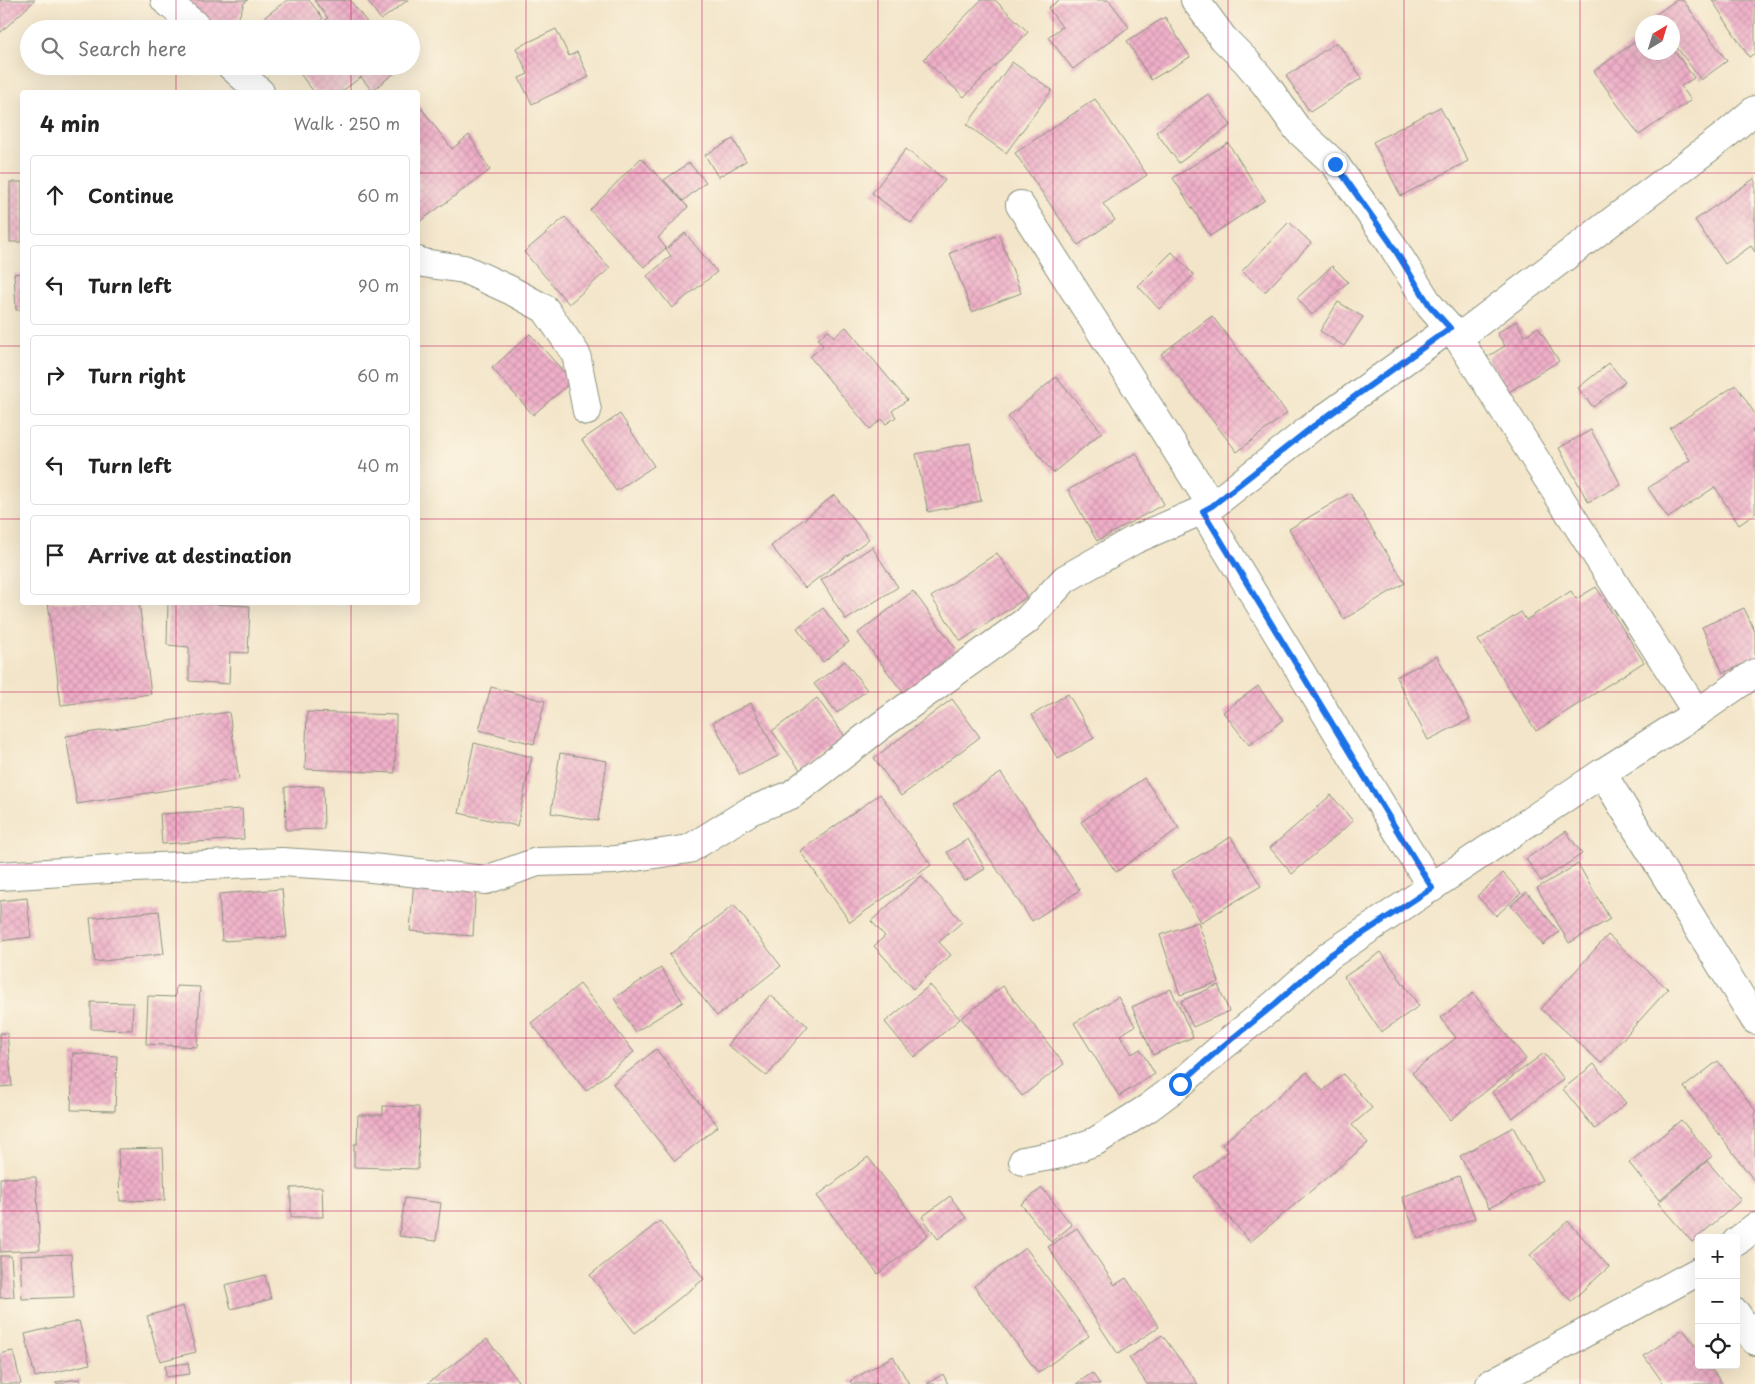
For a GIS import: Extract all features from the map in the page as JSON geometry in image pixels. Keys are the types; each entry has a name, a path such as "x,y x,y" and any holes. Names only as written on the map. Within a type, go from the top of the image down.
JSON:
{"street":[{"path":"165,0 189,20"},
{"path":"1195,0 1223,38 1266,85 1298,130 1335,164 1390,242 1430,306 1454,333 1698,713"},
{"path":"1218,0 1223,38"},
{"path":"241,75 258,90"},
{"path":"0,876 110,869 282,862 486,880 537,862 616,860 689,849 750,811 791,795 882,725 1026,621 1065,579 1134,540 1208,508 1311,428 1454,333 1724,137 1755,110"},
{"path":"1020,205 1208,508 1432,888"},
{"path":"420,261 464,269 510,290 545,309 576,354 588,411"},
{"path":"1024,1162 1061,1154 1096,1141 1148,1108 1180,1084 1330,955 1602,773 1698,713 1755,673"},
{"path":"1602,773 1755,1020"},
{"path":"1740,1239 1755,1226"},
{"path":"1490,1384 1695,1273"},
{"path":"1740,1319 1755,1341"}],"building":[{"path":"0,0 35,0 0,33"},
{"path":"187,0 248,0 244,3 239,17 235,20 202,20"},
{"path":"287,0 309,0 323,18 320,20 261,20"},
{"path":"314,0 350,0 365,20 325,20 328,18"},
{"path":"367,0 408,0 381,20"},
{"path":"981,0 995,0 1028,32 964,97 924,59"},
{"path":"1059,0 1109,0 1129,27 1073,69 1048,37 1062,27 1048,8"},
{"path":"1676,0 1683,0 1727,61 1701,80 1680,52 1680,15 1655,15"},
{"path":"1712,0 1755,0 1755,53 1749,57"},
{"path":"1165,17 1190,57 1151,80 1127,41"},
{"path":"556,29 569,56 577,52 589,77 532,104 519,78 528,74 516,48"},
{"path":"1337,42 1362,78 1310,112 1286,76"},
{"path":"1635,42 1635,60 1680,59 1694,78 1681,86 1691,100 1639,135 1594,71"},
{"path":"1012,62 1052,90 1006,153 967,125"},
{"path":"301,75 392,75 373,90 361,77 344,90 312,90"},
{"path":"1208,94 1231,125 1179,163 1156,132"},
{"path":"1095,99 1147,175 1103,204 1115,220 1078,245 1015,153"},
{"path":"420,107 452,149 469,135 490,170 420,222"},
{"path":"1440,107 1468,161 1401,196 1373,142"},
{"path":"733,139 746,161 718,177 705,155"},
{"path":"1228,143 1265,200 1210,236 1173,178"},
{"path":"906,149 945,180 911,223 872,193"},
{"path":"641,158 688,207 658,238 666,248 644,267 590,210"},
{"path":"689,163 706,182 683,201 664,180"},
{"path":"1755,178 1755,252 1751,246 1725,264 1695,220"},
{"path":"10,182 20,182 20,242 10,242"},
{"path":"565,217 610,268 569,304 524,252"},
{"path":"1289,222 1311,243 1265,292 1242,271"},
{"path":"685,233 717,272 672,308 647,276 671,256 666,249"},
{"path":"999,235 1021,293 972,312 950,253"},
{"path":"1172,252 1194,275 1159,309 1138,286"},
{"path":"1332,266 1348,282 1312,315 1297,298"},
{"path":"20,273 20,310 16,310 14,274"},
{"path":"1338,302 1363,317 1344,346 1320,331"},
{"path":"1212,316 1287,413 1237,452 1161,354"},
{"path":"1516,321 1525,336 1538,327 1559,361 1509,392 1487,357 1505,346 1497,333"},
{"path":"846,327 907,400 892,411 896,417 886,424 882,419 870,429 810,357 823,346 818,339 828,330 834,337"},
{"path":"530,334 572,381 533,415 492,368"},
{"path":"1609,363 1625,382 1593,407 1578,388"},
{"path":"1056,377 1102,432 1053,473 1008,417"},
{"path":"1736,385 1755,414 1755,429 1752,431 1755,436 1755,514 1739,525 1715,487 1668,518 1648,488 1690,460 1670,428"},
{"path":"620,414 654,466 616,491 582,440"},
{"path":"1591,430 1621,485 1588,502 1559,448"},
{"path":"970,443 981,501 928,512 916,454"},
{"path":"1136,453 1164,504 1097,541 1068,490"},
{"path":"1350,493 1405,583 1344,619 1289,529"},
{"path":"834,495 869,539 805,588 771,546"},
{"path":"872,547 898,587 846,620 821,580"},
{"path":"997,553 1027,597 961,641 931,597"},
{"path":"1596,587 1644,662 1536,731 1478,640 1521,612 1526,620 1571,591 1576,599"},
{"path":"913,591 960,654 905,695 858,633"},
{"path":"48,605 139,605 151,694 61,705"},
{"path":"168,605 250,606 248,653 230,652 229,684 189,681 189,647 167,645"},
{"path":"823,608 849,642 823,662 797,628"},
{"path":"1744,608 1755,632 1755,659 1723,673 1702,627"},
{"path":"1437,656 1470,719 1428,740 1396,677"},
{"path":"845,661 867,690 837,713 814,684"},
{"path":"1258,686 1283,720 1249,745 1223,712"},
{"path":"491,687 545,701 534,744 479,730"},
{"path":"1068,694 1094,738 1058,759 1032,715"},
{"path":"817,698 846,738 801,771 772,731"},
{"path":"952,699 980,737 901,796 874,758"},
{"path":"751,703 778,756 740,775 713,722"},
{"path":"229,712 239,779 77,804 66,736"},
{"path":"307,712 396,715 395,773 305,769"},
{"path":"474,743 532,757 517,826 459,813"},
{"path":"560,753 607,761 598,821 551,813"},
{"path":"1001,773 1080,890 1032,921 953,804"},
{"path":"1144,778 1179,828 1116,872 1081,822"},
{"path":"323,786 324,829 286,830 285,787"},
{"path":"880,794 931,865 850,922 800,851"},
{"path":"1331,795 1353,821 1292,874 1270,848"},
{"path":"242,809 244,839 162,844 160,814"},
{"path":"1566,831 1582,854 1541,881 1526,859"},
{"path":"1231,837 1261,886 1201,922 1171,872"},
{"path":"968,839 985,869 965,881 947,852"},
{"path":"1578,864 1610,919 1569,943 1537,888"},
{"path":"1503,873 1521,893 1496,916 1477,896"},
{"path":"921,876 962,922 939,942 951,955 913,989 874,946 885,936 871,921"},
{"path":"414,878 476,883 473,936 410,931"},
{"path":"282,889 287,937 222,941 219,894"},
{"path":"1527,892 1559,932 1543,945 1511,905"},
{"path":"27,898 31,937 0,941 0,901"},
{"path":"734,905 781,966 717,1016 669,955"},
{"path":"159,911 164,954 95,962 90,918"},
{"path":"1198,922 1219,982 1180,995 1160,935"},
{"path":"1608,935 1668,989 1601,1063 1541,1009"},
{"path":"1381,952 1419,1006 1381,1032 1344,977"},
{"path":"661,968 683,1002 635,1032 614,998"},
{"path":"580,984 634,1052 586,1091 531,1023"},
{"path":"930,985 960,1019 914,1057 885,1022"},
{"path":"1218,985 1229,1011 1193,1027 1181,1001"},
{"path":"176,986 200,987 197,1047 146,1044 148,996 175,997"},
{"path":"1003,986 1064,1064 1022,1096 961,1018"},
{"path":"1171,989 1193,1037 1153,1055 1132,1007"},
{"path":"1473,993 1526,1059 1450,1120 1412,1073 1456,1038 1441,1018"},
{"path":"770,995 808,1026 767,1076 728,1045"},
{"path":"1118,997 1135,1026 1120,1035 1132,1054 1140,1049 1155,1074 1119,1096 1074,1023"},
{"path":"91,1002 133,1003 132,1030 91,1029"},
{"path":"0,1033 7,1033 12,1086 0,1087"},
{"path":"656,1049 718,1126 675,1161 613,1084"},
{"path":"73,1053 117,1056 115,1111 71,1110"},
{"path":"1544,1053 1564,1079 1512,1118 1492,1092"},
{"path":"1718,1061 1755,1110 1755,1182 1684,1087"},
{"path":"1594,1064 1626,1103 1595,1129 1563,1089"},
{"path":"1307,1072 1323,1091 1343,1074 1372,1108 1352,1125 1368,1143 1250,1242 1195,1178 1229,1151 1222,1144"},
{"path":"383,1106 419,1107 418,1169 354,1167 354,1144 357,1144 358,1115 383,1115"},
{"path":"1681,1120 1712,1156 1659,1200 1629,1163"},
{"path":"1513,1127 1542,1180 1489,1208 1460,1156"},
{"path":"163,1148 165,1200 120,1201 118,1149"},
{"path":"868,1157 928,1235 878,1274 817,1196"},
{"path":"1707,1161 1741,1200 1701,1234 1695,1234 1695,1239 1692,1242 1658,1203"},
{"path":"1459,1176 1475,1218 1418,1239 1402,1197"},
{"path":"36,1177 40,1250 0,1252 0,1178"},
{"path":"322,1187 323,1217 291,1217 291,1188"},
{"path":"1042,1188 1072,1225 1051,1242 1021,1204"},
{"path":"950,1196 966,1218 938,1239 922,1217"},
{"path":"405,1198 441,1203 436,1241 399,1236"},
{"path":"660,1221 704,1279 635,1333 590,1275"},
{"path":"1568,1221 1609,1267 1571,1301 1530,1255"},
{"path":"1077,1228 1115,1285 1126,1278 1159,1327 1118,1354 1048,1247"},
{"path":"1026,1248 1089,1336 1038,1373 974,1286"},
{"path":"71,1254 74,1297 22,1299 20,1256"},
{"path":"0,1256 11,1256 14,1297 0,1298"},
{"path":"265,1275 271,1299 231,1309 225,1285"},
{"path":"183,1306 196,1352 160,1361 147,1316"},
{"path":"79,1321 90,1364 35,1377 25,1334"},
{"path":"1683,1329 1695,1346 1695,1369 1712,1369 1722,1384 1664,1384 1644,1356"},
{"path":"1162,1335 1198,1384 1147,1384 1129,1358"},
{"path":"487,1339 518,1381 514,1384 427,1384"},
{"path":"13,1351 21,1384 0,1384 0,1354"},
{"path":"893,1356 909,1384 852,1384 850,1381"},
{"path":"188,1363 190,1374 166,1377 165,1366"},
{"path":"1092,1373 1100,1384 1076,1384"},
{"path":"943,1374 948,1384 927,1384"},
{"path":"80,1379 80,1384 56,1384 56,1382"}],"route":[{"path":"1180,1084 1330,955 1432,888 1203,511 1212,506 1311,428 1450,328 1430,306 1390,242 1335,164"}]}
